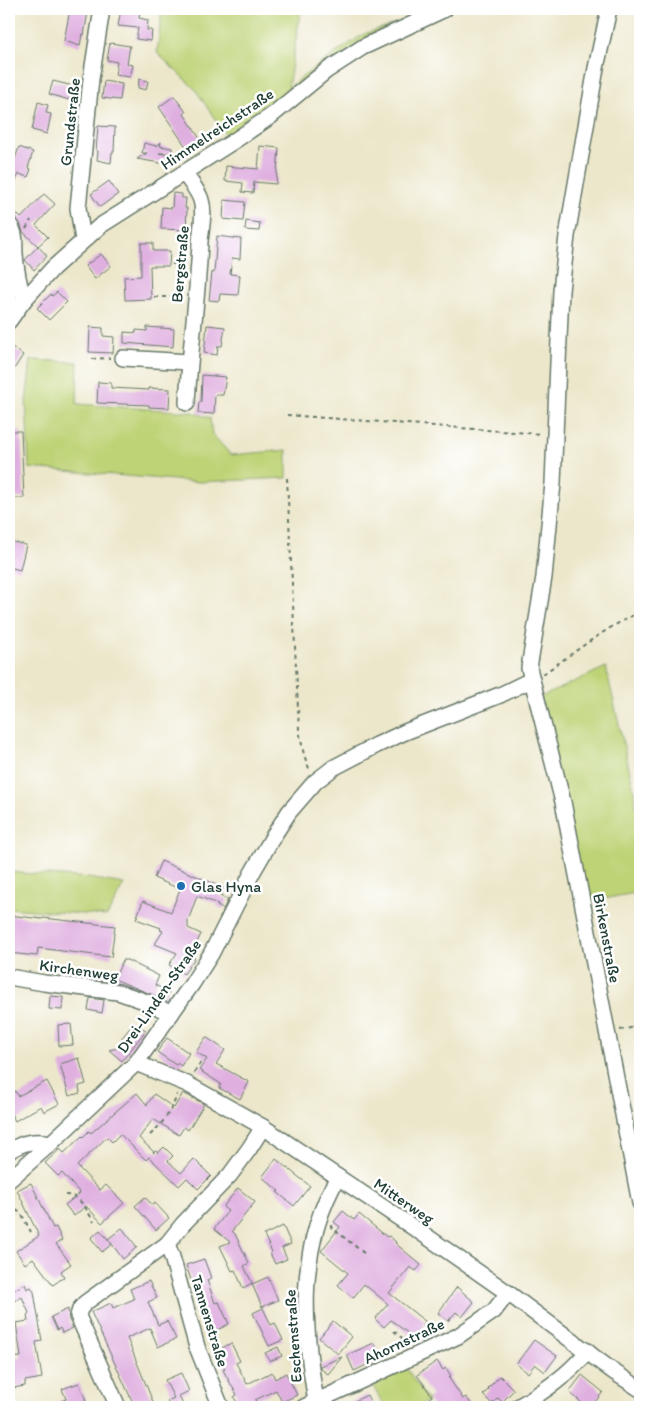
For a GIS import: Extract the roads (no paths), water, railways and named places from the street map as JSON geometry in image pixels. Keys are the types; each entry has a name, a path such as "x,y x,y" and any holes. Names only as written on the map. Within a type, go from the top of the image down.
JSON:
{"street":[{"name":"Grundstraße","path":"83,240 78,208 91,79 102,9"},
{"name":"Himmelreichstraße","path":"9,321 24,300 54,268 100,226 185,174 264,121 326,71 363,47 445,9"},
{"name":"Birkenstraße","path":"609,9 596,68 567,236 561,291 553,483 544,577 529,668 563,802 640,1203"},
{"name":"Bergstraße","path":"185,174 197,191 202,208 187,403"},
{"path":"9,224 16,236 15,253 24,300"},
{"path":"123,358 189,362"},
{"name":"Drei-Linden-Straße","path":"9,1180 136,1063 192,984 274,835 289,812 315,782 333,768 405,732 500,695 531,680"},
{"name":"Kirchenweg","path":"9,977 118,992 150,1003 170,1014"},
{"name":"Mitterweg","path":"136,1063 184,1082 263,1127 508,1293 614,1372 640,1389"},
{"path":"118,1407 78,1316 80,1309 85,1303 167,1244 183,1224 230,1175 250,1149 263,1127"},
{"path":"9,1151 21,1144 37,1141 50,1143"},
{"name":"Eschenstraße","path":"312,1405 306,1286 313,1236 328,1195 338,1177"},
{"name":"Tannenstraße","path":"167,1244 197,1347 221,1407"},
{"name":"Ahornstraße","path":"312,1405 458,1336 494,1310 508,1293"},
{"path":"518,1407 545,1391 574,1368 588,1351"}],"place":[{"name":"Glas Hyna","path":"181,886"}]}
